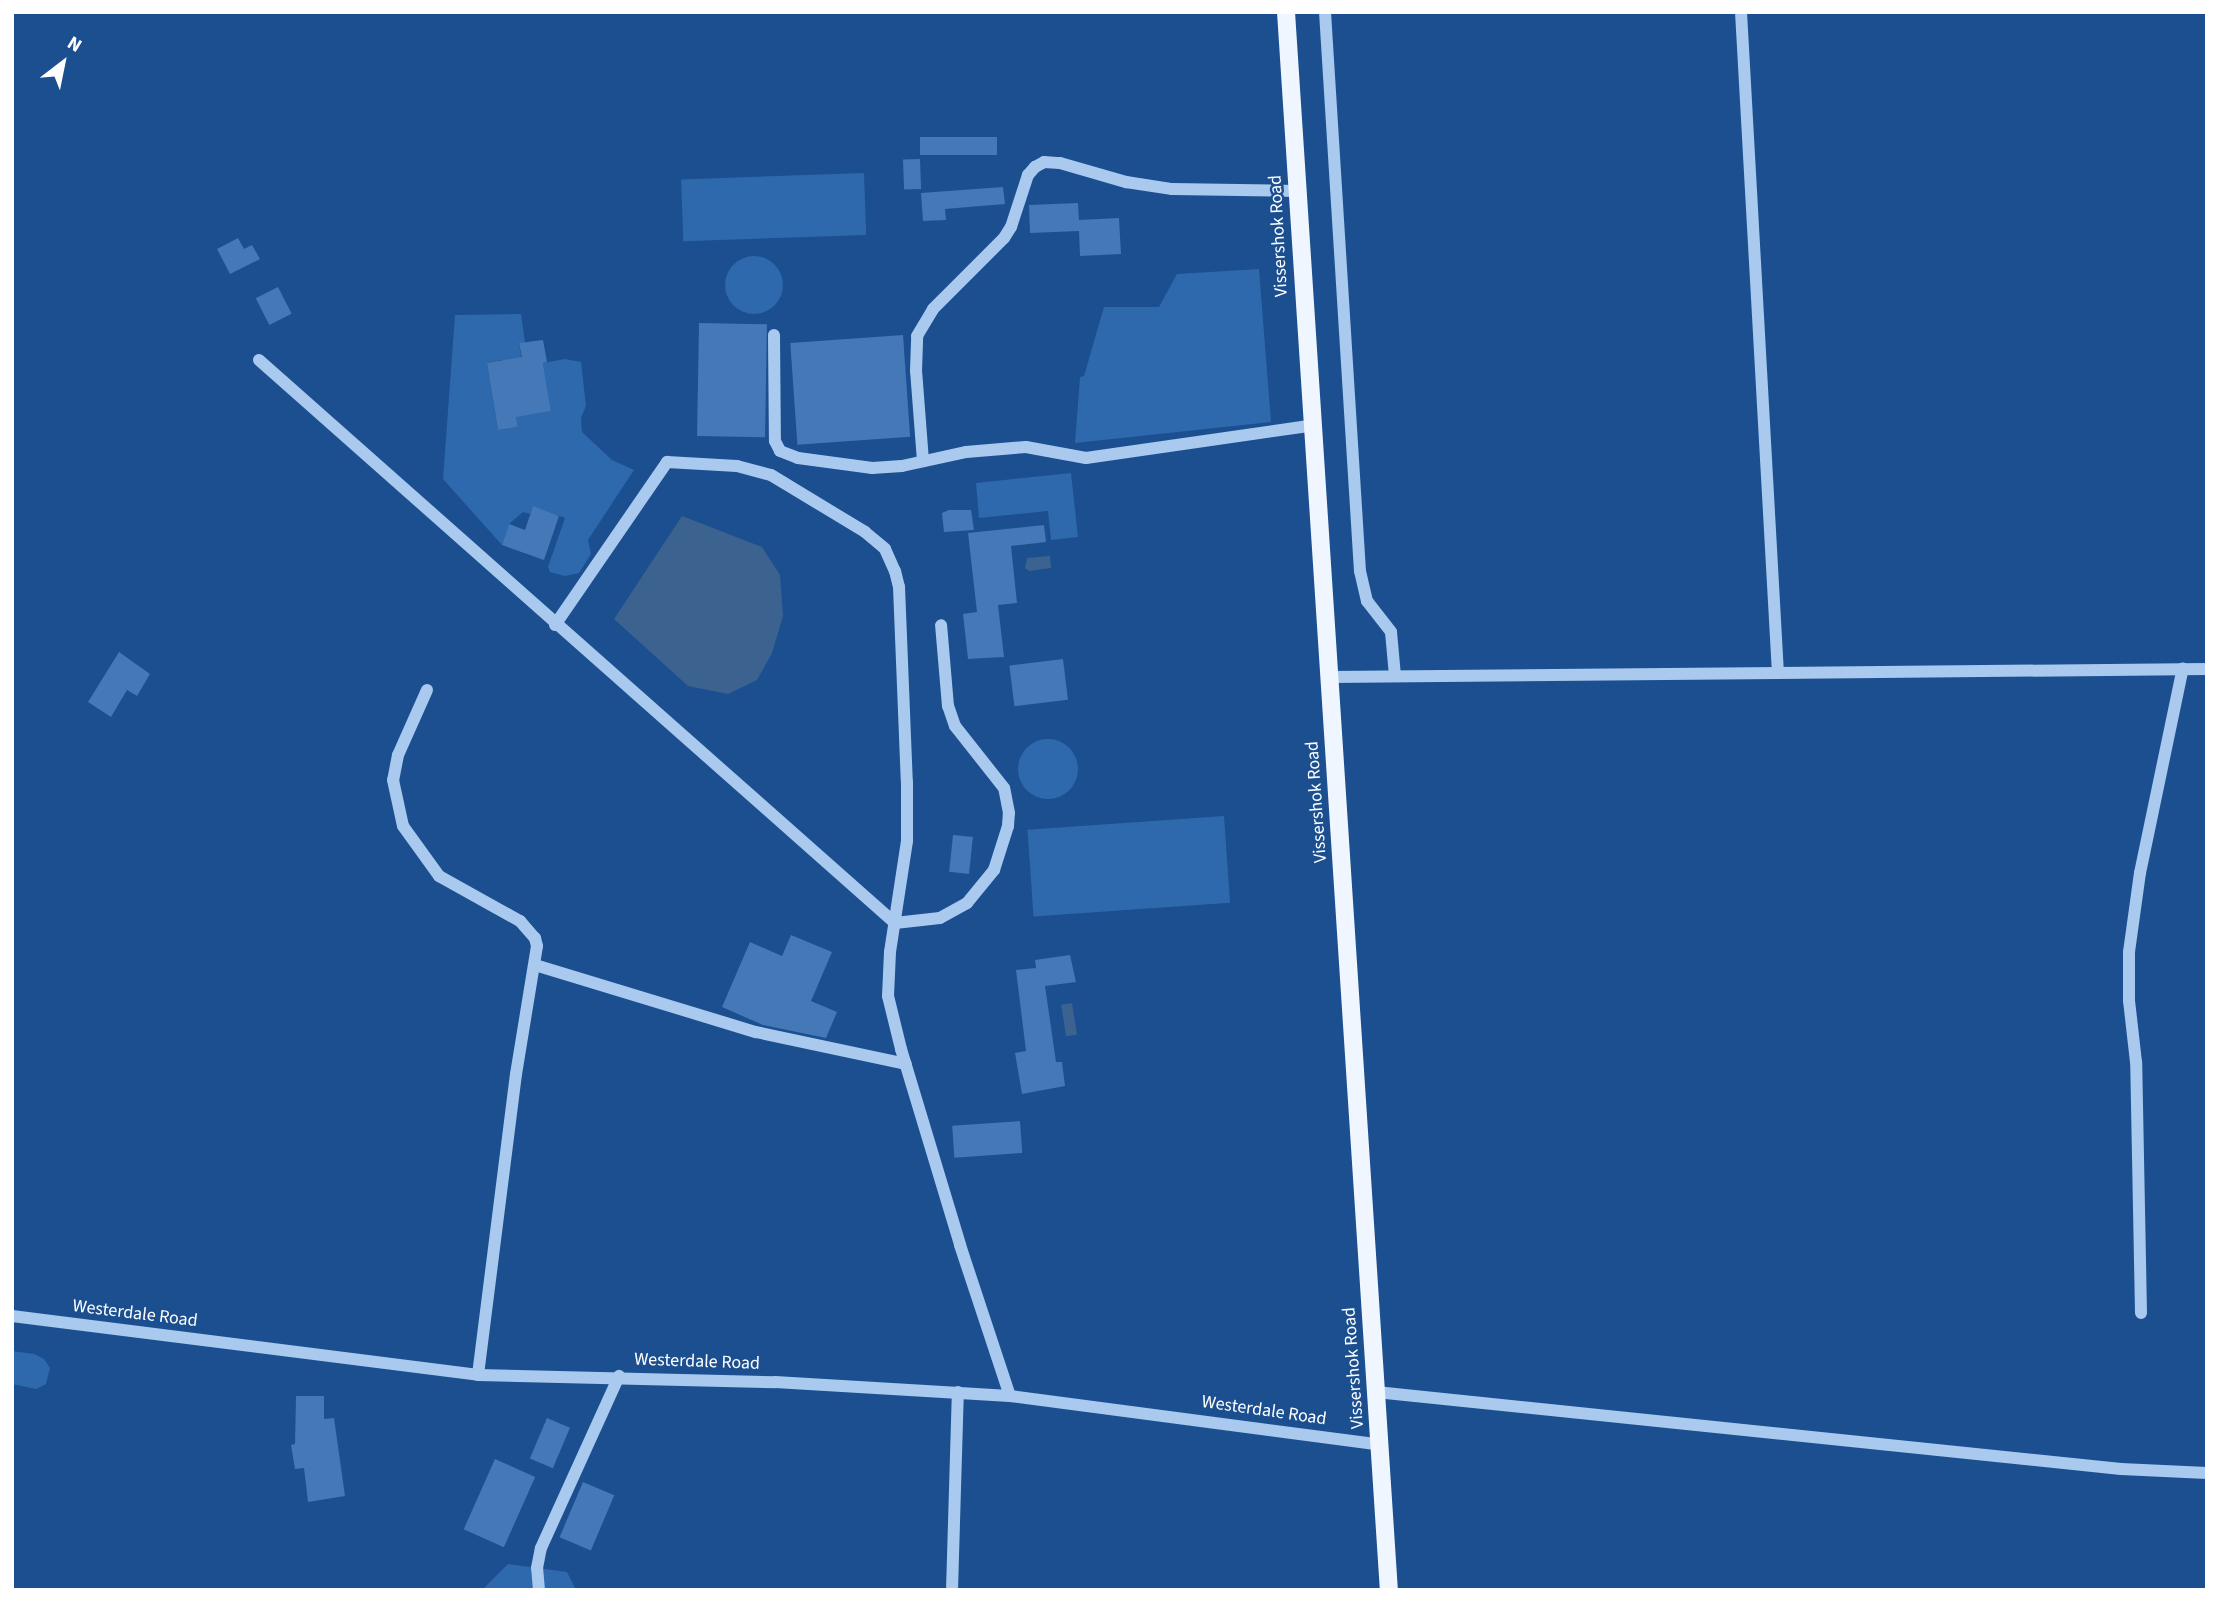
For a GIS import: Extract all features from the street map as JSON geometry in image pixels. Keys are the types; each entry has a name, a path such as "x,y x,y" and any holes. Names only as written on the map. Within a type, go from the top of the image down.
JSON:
{"main road":[{"name":"Vissershok Road","path":"1286,12 1389,1590"}],"street":[{"path":"1325,12 1362,581 1367,601 1391,632 1395,676"},
{"path":"1741,12 1778,673"},
{"path":"923,461 916,371 917,336 933,309 1004,238 1011,227 1028,175 1035,167 1045,162 1060,163 1126,182 1172,189 1298,191"},
{"path":"774,335 775,441 780,451 797,458 872,468 966,452 1026,447 1086,458 1314,425"},
{"path":"259,360 555,625 895,923 940,918 973,898 994,870 1009,813 1004,788 955,726 948,706 940,625"},
{"path":"555,625 667,462 737,466 771,475 877,542 895,571 901,615 907,841 888,996 906,1064 1010,1396"},
{"path":"2141,1313 2137,1076 2129,1001 2129,952 2140,873 2183,668"},
{"path":"1330,677 2207,668"},
{"path":"427,690 398,755 393,780 402,826 439,876 520,921 530,931 537,946 516,1074 478,1375"},
{"path":"535,965 756,1032 906,1064"},
{"name":"Westerdale Road","path":"12,1316 478,1375 619,1376 1010,1396 1381,1445"},
{"path":"539,1590 537,1568 541,1548 619,1376"},
{"path":"952,1590 958,1392"},
{"path":"1376,1392 2121,1469 2207,1474"}],"shaded area":[{"path":"864,173 866,235 683,241 681,179"},
{"path":"748,256 760,256 775,264 783,279 783,291 775,306 760,314 748,314 733,306 725,291 725,279 733,264"},
{"path":"1259,269 1271,422 1075,443 1080,377 1084,376 1104,307 1159,307 1177,274"},
{"path":"521,314 525,343 519,344 523,366 503,369 502,360 487,363 498,430 518,427 514,405 525,415 551,411 543,363 565,359 581,362 586,406 581,418 582,432 612,460 634,470 588,540 591,554 579,573 565,576 550,572 548,567 565,518 533,507 530,514 523,512 509,524 502,545 443,479 455,315"},
{"path":"1071,473 1078,537 1051,540 1048,511 979,518 976,483"},
{"path":"682,516 762,547 780,575 783,616 772,653 757,680 728,694 688,686 614,619"},
{"path":"1050,556 1051,568 1029,571 1025,568 1027,558"},
{"path":"1042,739 1054,739 1073,752 1078,769 1076,781 1065,794 1054,799 1042,799 1023,786 1018,775 1018,763 1031,744"},
{"path":"1224,816 1230,903 1034,917 1027,830"},
{"path":"1072,1003 1077,1035 1066,1036 1061,1005"},
{"path":"12,1351 34,1354 44,1359 50,1368 46,1384 36,1389 12,1384"},
{"path":"508,1564 567,1572 576,1590 482,1590"}],"building":[{"path":"920,137 997,137 997,155 920,155"},
{"path":"920,159 921,189 904,190 903,160"},
{"path":"1003,187 1005,204 945,209 946,220 923,221 921,193"},
{"path":"1078,203 1079,220 1119,218 1121,254 1080,256 1079,231 1030,233 1029,205"},
{"path":"238,238 244,249 252,245 260,259 230,274 217,249"},
{"path":"278,287 292,314 269,325 256,298"},
{"path":"699,323 767,324 765,437 697,436"},
{"path":"903,335 910,437 797,445 790,343"},
{"path":"543,340 547,362 543,363 551,411 516,417 518,427 498,430 487,363 522,357 519,343"},
{"path":"533,506 559,516 544,560 502,545 509,524 525,530"},
{"path":"949,510 971,510 974,530 944,532 942,513"},
{"path":"1044,525 1046,542 1011,546 1017,603 998,605 1004,657 968,659 963,614 977,612 968,533"},
{"path":"119,652 150,674 137,696 127,690 111,717 88,702"},
{"path":"1063,659 1068,700 1014,706 1009,666"},
{"path":"953,835 973,837 969,874 949,872"},
{"path":"791,935 832,952 811,1001 837,1012 826,1038 763,1025 722,1007 750,942 782,956"},
{"path":"1070,955 1076,982 1045,986 1056,1062 1062,1062 1065,1086 1022,1094 1015,1053 1026,1051 1016,970 1036,968 1035,960"},
{"path":"1020,1121 1022,1153 954,1158 952,1126"},
{"path":"296,1396 324,1396 324,1419 334,1418 345,1496 308,1502 304,1468 295,1469 291,1445 295,1444"},
{"path":"547,1418 570,1428 553,1468 530,1459"},
{"path":"495,1459 535,1477 504,1547 464,1529"},
{"path":"583,1482 614,1495 591,1551 560,1537"}]}
